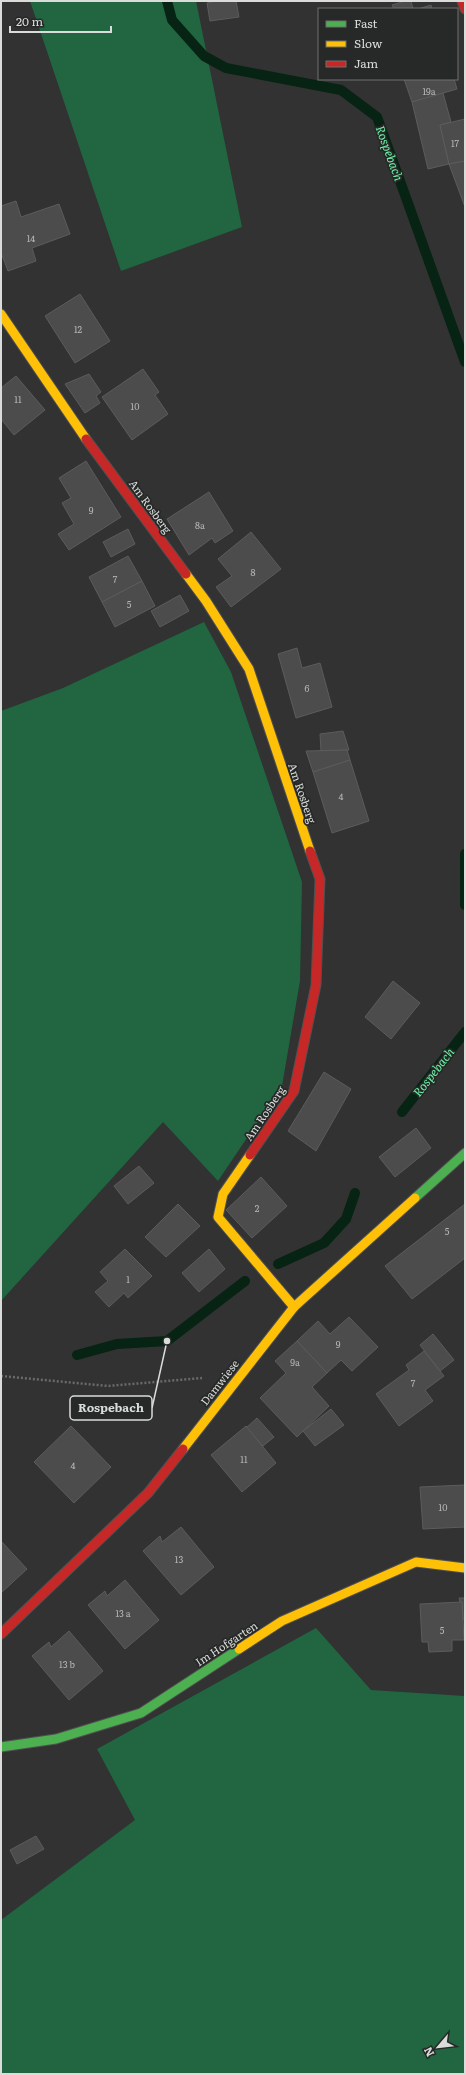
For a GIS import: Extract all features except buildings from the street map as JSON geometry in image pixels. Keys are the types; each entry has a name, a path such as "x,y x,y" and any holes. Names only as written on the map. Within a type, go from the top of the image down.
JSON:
{"street":[{"path":"462,1 465,9"},
{"name":"Am Rosberg","path":"1,314 81,433 206,601 249,669 320,879 316,986 294,1091 223,1194 218,1217 294,1307"},
{"name":"Damwiese","path":"1,1634 148,1493 294,1307 465,1153"},
{"name":"Im Hofgarten","path":"1,1747 56,1738 141,1713 282,1621 416,1562 465,1568"}],"path":[{"path":"1,1376 108,1386 240,1374"}],"green space":[{"path":"30,1 196,1 242,227 121,271"},
{"path":"204,622 231,672 302,882 300,981 282,1086 218,1181 163,1122 1,1301 1,711 63,688"},
{"path":"316,1628 371,1690 465,1696 465,2074 1,2074 1,1920 135,1820 97,1749"}],"waterway":[{"name":"Rospebach","path":"167,1 172,20 204,56 226,68 341,90 377,117 465,362"},
{"name":"Rospebach","path":"465,854 465,905"},
{"name":"Rospebach","path":"402,1112 465,1032"},
{"name":"Rospebach","path":"278,1264 324,1243 346,1219 355,1193"},
{"name":"Rospebach","path":"77,1355 117,1344 167,1341 245,1281"}],"traffic: fast":[{"path":"415,1198 465,1153"},
{"path":"1,1747 56,1739 141,1713 239,1649"}],"traffic: slow":[{"path":"1,314 86,439"},
{"path":"186,574 206,601 249,669 310,851"},
{"path":"250,1155 223,1194 218,1217 294,1307"},
{"path":"183,1449 294,1307 415,1198"},
{"path":"239,1649 282,1621 416,1562 465,1568"}],"traffic: jam":[{"path":"462,1 465,9"},
{"path":"86,439 186,574"},
{"path":"250,1155 294,1091 316,985 320,879 310,851"},
{"path":"1,1634 148,1493 183,1449"}],"place":[{"name":"Rospebach","path":"167,1341"}]}
